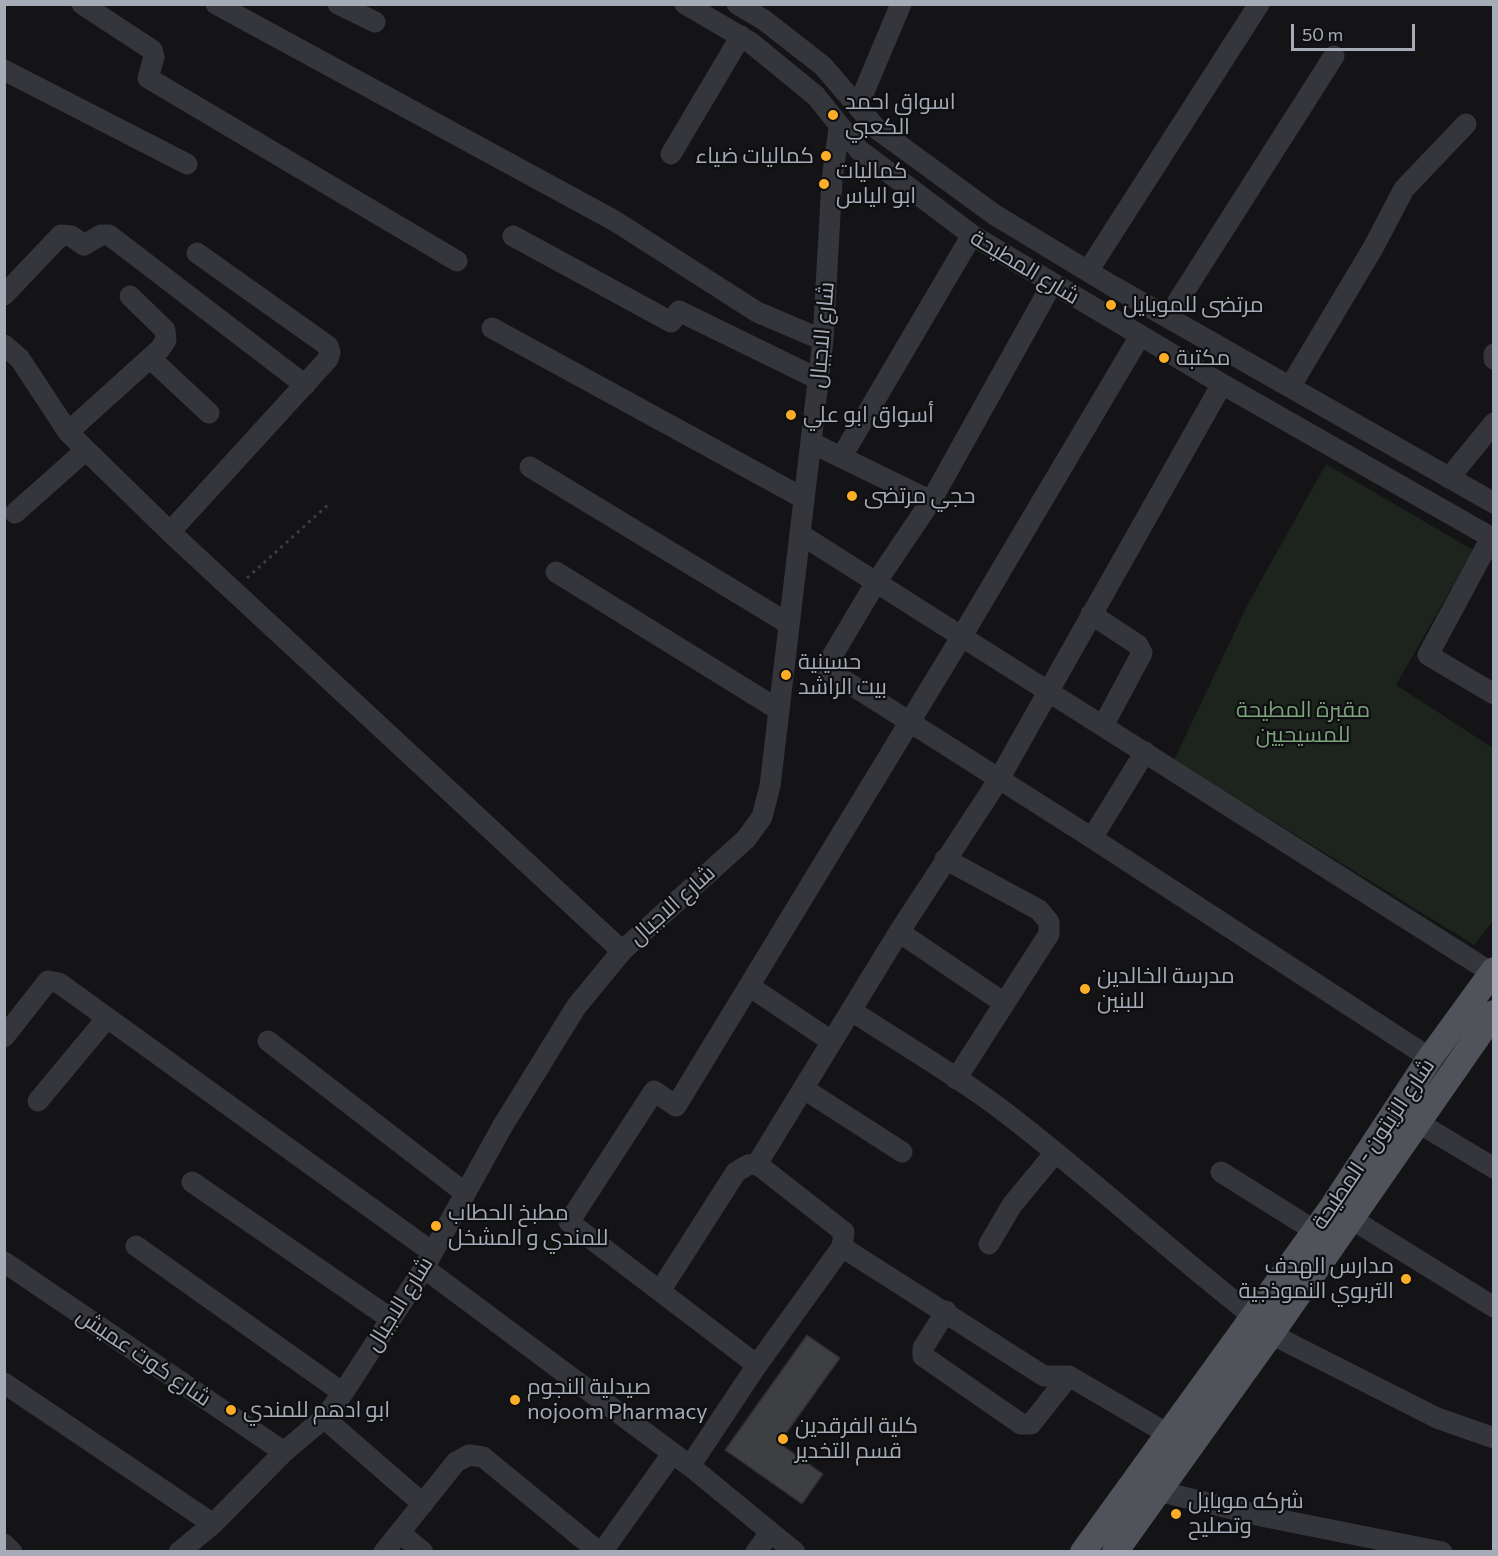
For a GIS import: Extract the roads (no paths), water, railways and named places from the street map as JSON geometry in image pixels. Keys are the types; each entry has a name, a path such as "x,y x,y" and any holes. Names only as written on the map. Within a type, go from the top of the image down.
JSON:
{"main road":[{"name":"شارع الزيتون - المطيحة","path":"1114,1551 1158,1491 1262,1325 1315,1231 1430,1058 1493,972"},
{"name":"شارع الزيتون - المطيحة","path":"1083,1551 1168,1434 1350,1218 1494,1013"}],"street":[{"path":"82,4 152,50 154,57 148,78 458,261"},
{"path":"216,4 615,221 757,312 823,340"},
{"path":"338,4 375,22"},
{"name":"شارع المطيحة","path":"685,4 741,36 816,96 858,150 972,236 1222,384 1492,539"},
{"name":"شارع المطيحة","path":"737,4 764,20 823,66 877,129 995,214 1109,284 1494,503"},
{"path":"858,106 901,4"},
{"path":"1088,271 1259,4"},
{"path":"670,154 741,36"},
{"path":"1168,317 1334,56"},
{"path":"4,70 187,164"},
{"path":"1290,387 1373,248 1404,189 1466,124"},
{"name":"شارع الاجبال","path":"179,1551 213,1524 284,1452 324,1418 343,1393 428,1260 502,1127 576,1007 622,951 746,839 762,817 770,786 803,498 812,443 823,340 831,180 839,128"},
{"path":"4,295 61,235 71,236 84,245 101,235 109,235 305,385"},
{"path":"513,236 671,322 679,311 818,380"},
{"path":"842,456 972,236"},
{"path":"170,532 305,385 328,359 330,352 328,346 197,253"},
{"path":"1052,284 931,501 875,584 825,669 1092,838 1430,1058"},
{"path":"1094,309 1109,284"},
{"path":"68,432 150,358 166,340 165,330 130,296"},
{"path":"492,328 803,498"},
{"path":"757,1365 569,1222 654,1091 676,1106 909,724 1140,336"},
{"path":"4,345 20,359 68,432 86,450 170,532 235,589 622,951"},
{"path":"1494,354 1494,359"},
{"path":"150,358 209,413"},
{"path":"757,1164 899,932 999,779 1222,384"},
{"path":"1449,478 1494,423"},
{"path":"812,443 931,501"},
{"path":"15,513 86,450"},
{"path":"530,467 789,624"},
{"path":"800,534 875,584 962,636 1493,972"},
{"path":"1492,539 1428,655 1494,694"},
{"path":"556,572 779,710"},
{"path":"1091,614 1138,645 1142,653 1103,726"},
{"path":"1092,838 1145,752"},
{"path":"945,859 1039,910 1049,922 1049,934 956,1079"},
{"path":"899,932 1004,1003"},
{"path":"4,1037 48,981 59,983 428,1260 795,1551"},
{"path":"749,987 831,1041"},
{"path":"852,1011 1009,1116 1262,1325 1437,1418 1494,1438"},
{"path":"38,1101 107,1018"},
{"path":"268,1041 465,1193"},
{"path":"804,1089 902,1152"},
{"path":"1417,1122 1494,1168"},
{"path":"989,1244 1012,1205 1055,1153"},
{"path":"660,1291 736,1172 748,1165 757,1164 844,1232 843,1246 757,1365 690,1466"},
{"path":"1221,1172 1315,1231"},
{"path":"192,1182 391,1319"},
{"path":"1350,1218 1494,1307"},
{"path":"136,1246 343,1393"},
{"path":"843,1246 1044,1376 1069,1376 1168,1434"},
{"name":"شارع كوت عميش","path":"4,1262 284,1452"},
{"path":"946,1311 922,1348 922,1356 1021,1424 1031,1424 1069,1376"},
{"path":"4,1383 213,1524"},
{"path":"324,1418 423,1504"},
{"path":"384,1551 456,1462 469,1455 483,1457 601,1551 672,1454"},
{"path":"1158,1491 1266,1517 1442,1551"},
{"path":"400,1533 423,1551"},
{"path":"756,1551 770,1533"},
{"path":"4,1544 12,1551"}],"place":[{"name":"اسواق احمد الكعبي","path":"833,115"},
{"name":"كماليات ضياء","path":"826,156"},
{"name":"كماليات ابو الياس","path":"824,184"},
{"name":"مرتضى للموبايل","path":"1111,305"},
{"name":"مكتبة","path":"1164,358"},
{"name":"أسواق ابو علي","path":"791,415"},
{"name":"حجي مرتضى","path":"852,496"},
{"name":"حسينية بيت الراشد","path":"786,675"},
{"name":"مدرسة الخالدين للبنين","path":"1085,989"},
{"name":"مطبخ الحطاب للمندي و المشخل","path":"436,1226"},
{"name":"مدارس الهدف التربوي النموذجية","path":"1406,1279"},
{"name":"صيدلية النجوم nojoom Pharmacy","path":"515,1400"},
{"name":"ابو ادهم للمندي","path":"231,1410"},
{"name":"كلية الفرقدين قسم التخدير","path":"783,1439"},
{"name":"شركه موبايل وتصليح","path":"1176,1514"}],"park label":[{"name":"مقبرة المطيحة للمسيحيين","path":"1303,722"}]}
